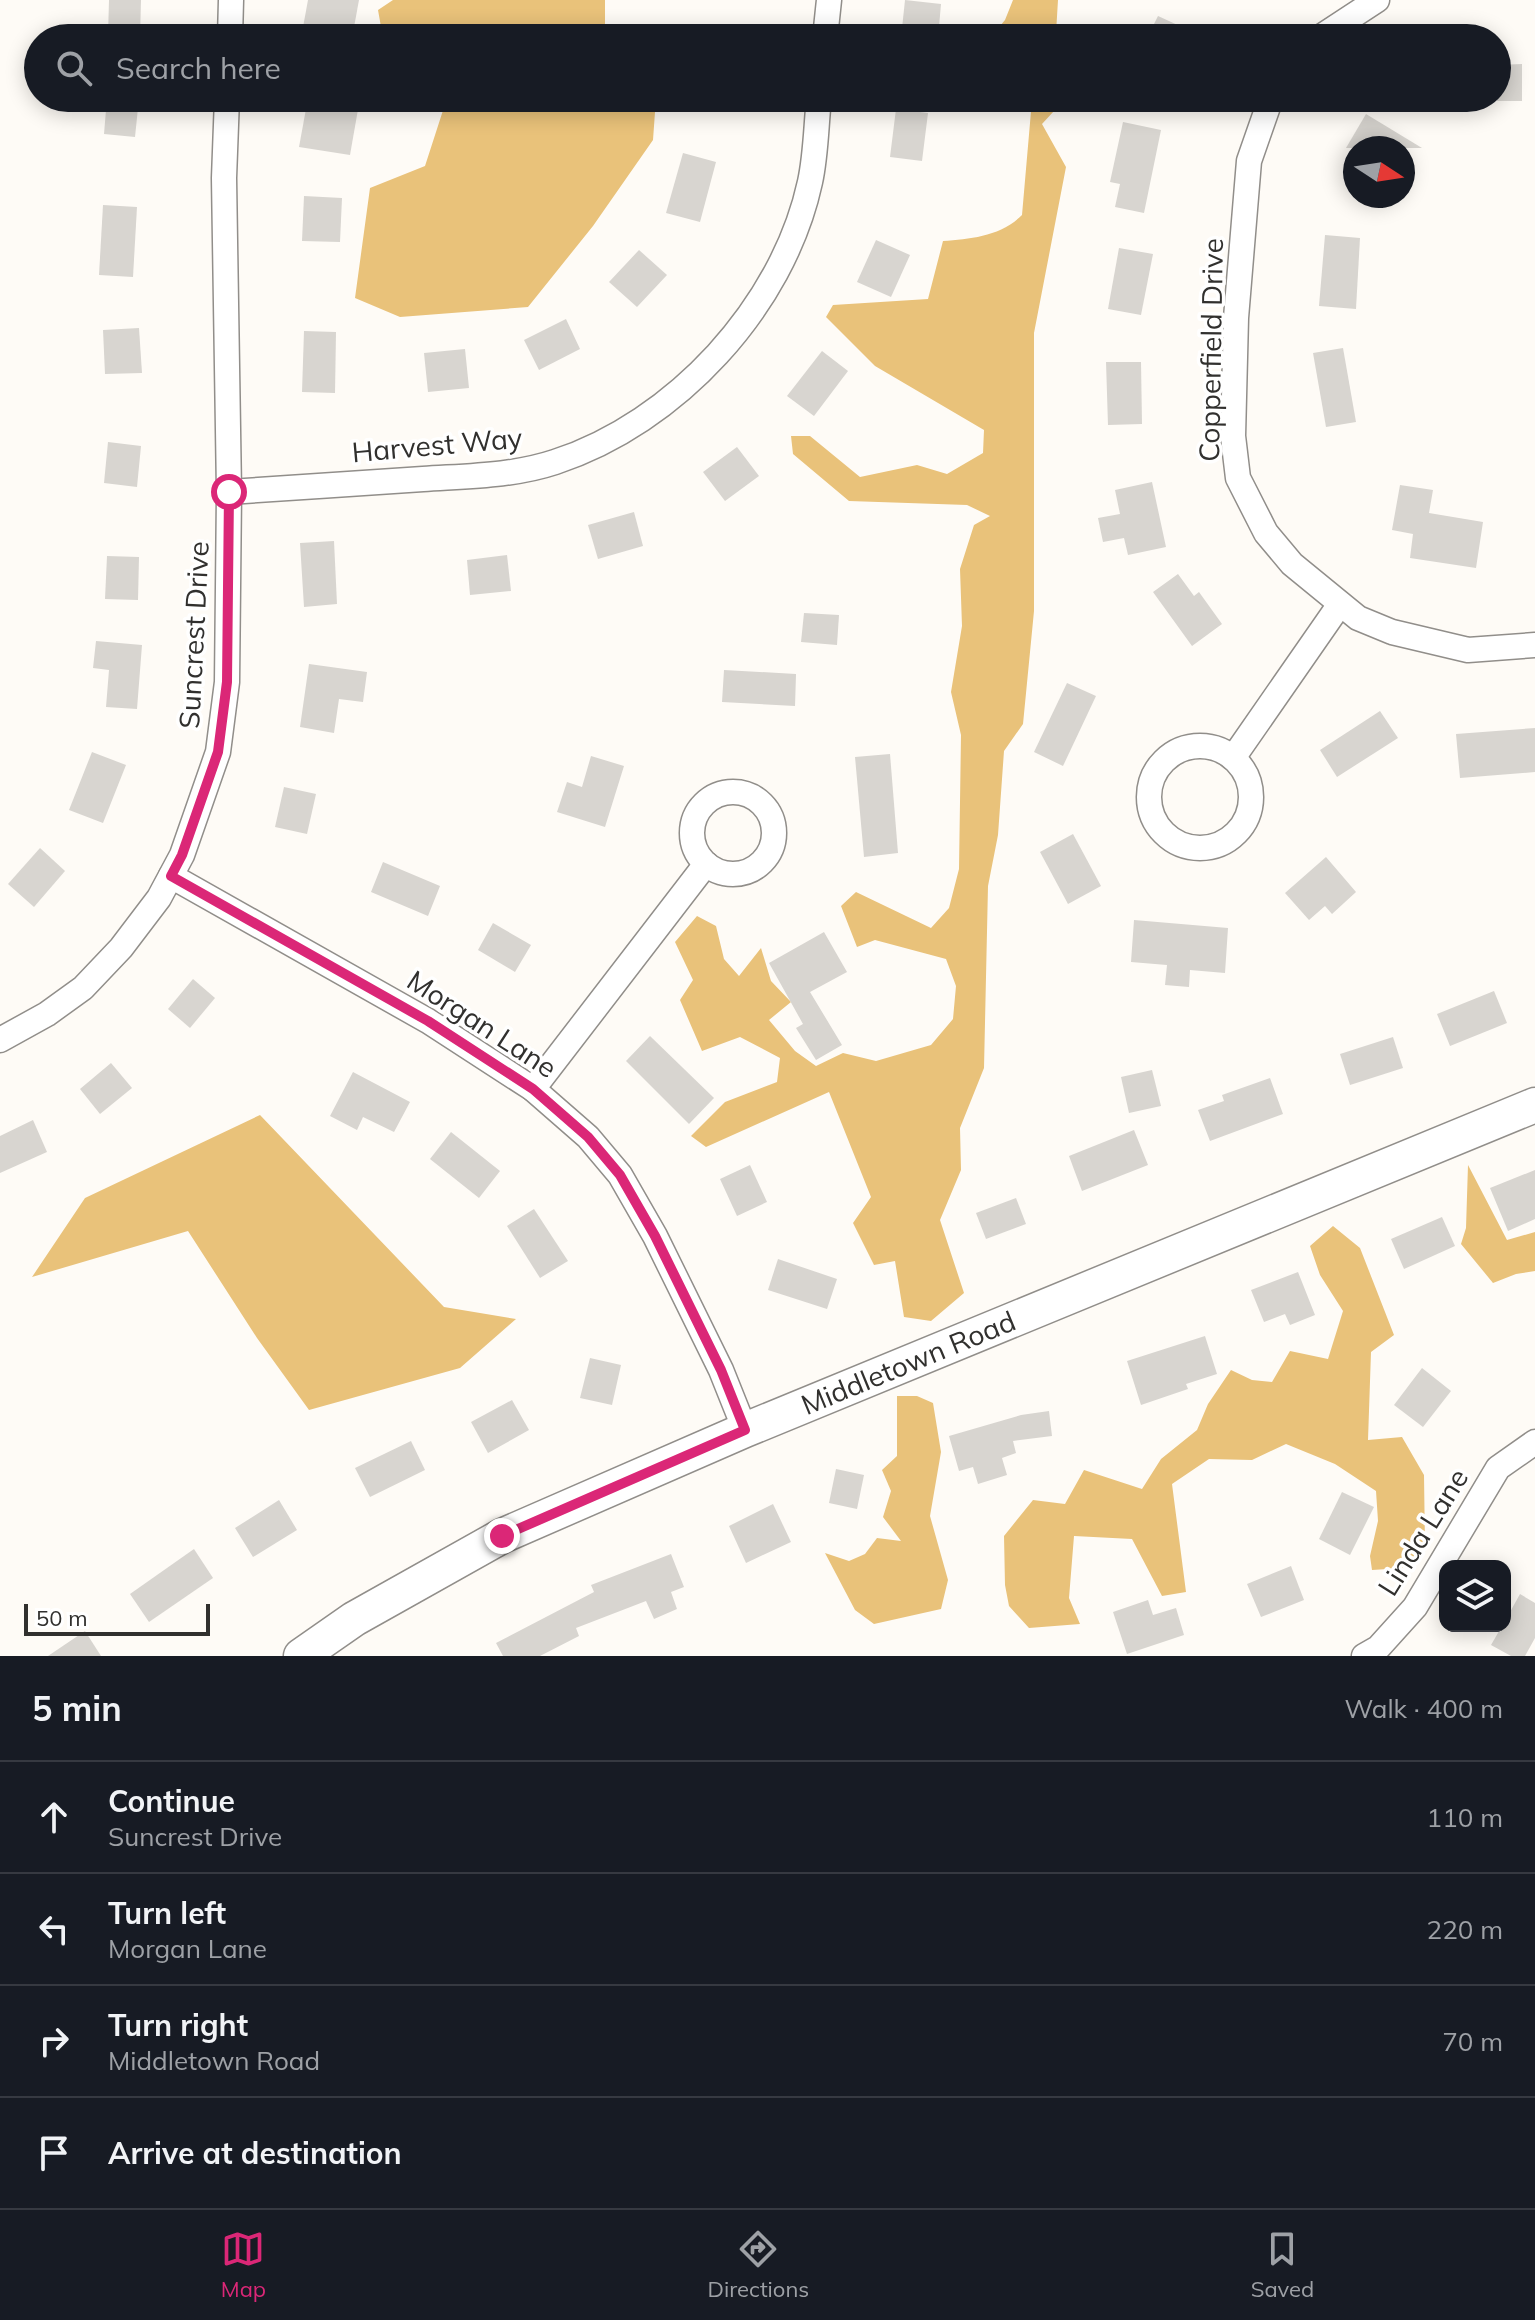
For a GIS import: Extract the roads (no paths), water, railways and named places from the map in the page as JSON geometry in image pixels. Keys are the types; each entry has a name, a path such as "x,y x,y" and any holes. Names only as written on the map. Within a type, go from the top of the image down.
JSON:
{"street":[{"path":"230,24 231,0"},
{"path":"826,24 829,0"},
{"path":"1340,24 1377,0"},
{"name":"Suncrest Drive","path":"0,1040 47,1014 83,988 121,948 159,898 182,855 218,752 227,682 229,492 224,178 226,112"},
{"name":"Harvest Way","path":"229,492 501,474 555,462 636,425 679,391 713,358 748,317 776,272 796,229 810,182 818,112"},
{"name":"Copperfield Drive","path":"1266,112 1249,161 1236,318 1233,436 1238,478 1266,533 1292,564 1358,618 1392,632 1468,650 1535,645"},
{"path":"1233,758 1340,604"},
{"path":"1202,746 1233,758 1244,771 1250,787 1251,804 1246,820 1236,834 1222,844 1188,848 1160,830 1152,815 1149,799 1151,782 1170,756 1185,748 1202,746"},
{"path":"533,1089 706,864"},
{"name":"Morgan Lane","path":"171,876 428,1021 533,1089 588,1137 620,1175 655,1236 715,1356 745,1430"},
{"name":"Middletown Road","path":"301,1656 354,1619 502,1536 745,1430 1535,1105"},
{"name":"Linda Lane","path":"1364,1656 1378,1648 1415,1607 1498,1468 1535,1442"}]}
